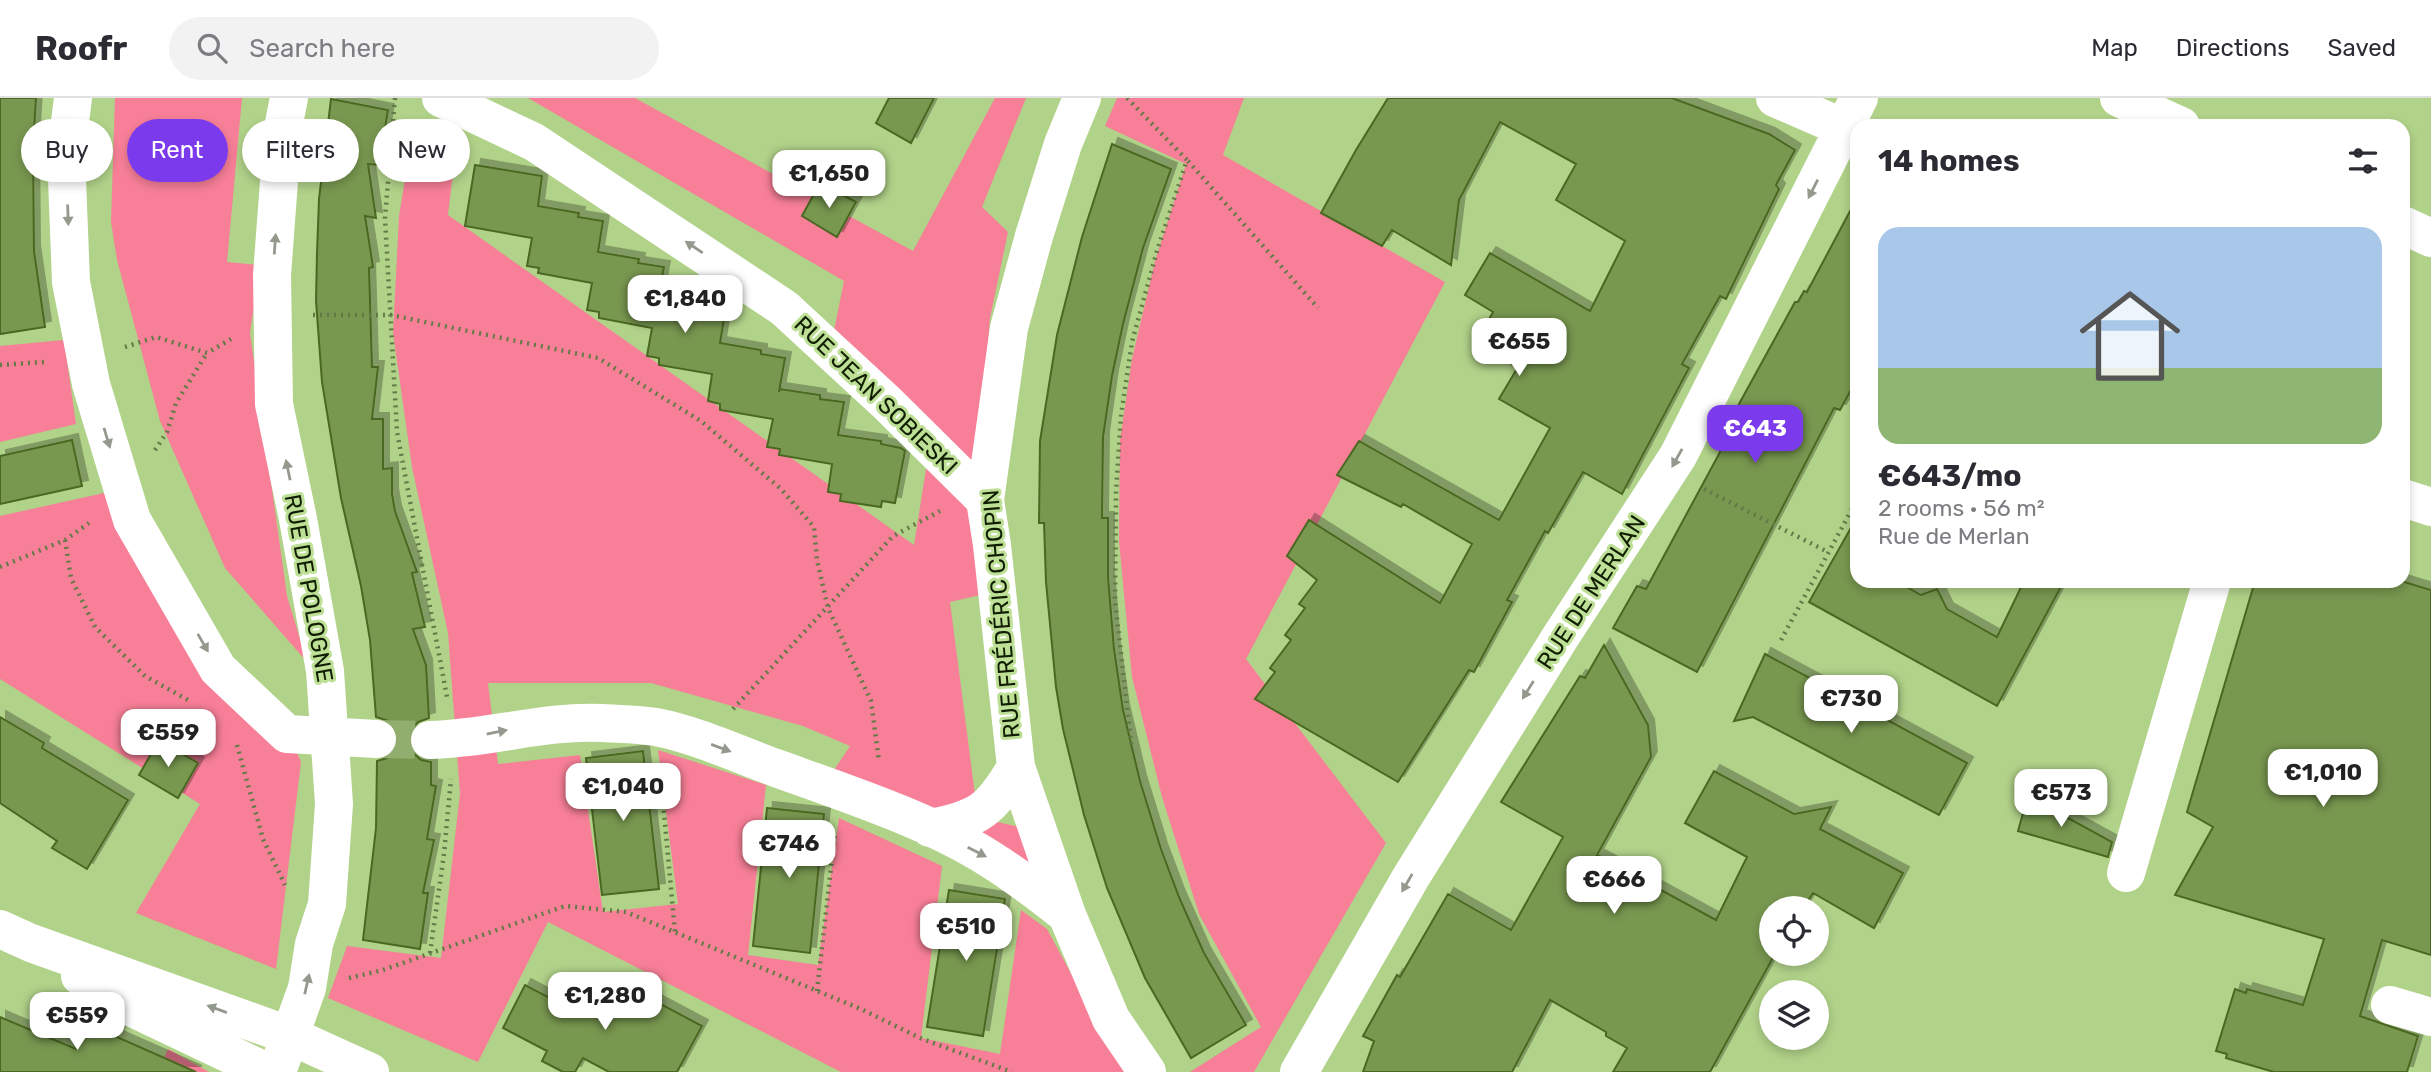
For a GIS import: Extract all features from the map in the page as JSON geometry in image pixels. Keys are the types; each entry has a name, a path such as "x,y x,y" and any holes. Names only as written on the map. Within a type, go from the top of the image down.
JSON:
{"street":[{"path":"73,98 66,153 71,282 91,384 132,520 218,669 287,734 377,739"},
{"name":"RUE DE POLOGNE","path":"277,1072 307,988 314,944 327,904 334,804 325,671 274,404 272,275 282,141 289,98"},
{"name":"RUE JEAN SOBIESKI","path":"440,98 534,142 784,308 985,500"},
{"name":"RUE FRÉDÉRIC CHOPIN","path":"1082,98 1063,144 1009,328 985,500 1016,767 1067,915 1111,1018 1147,1072"},
{"path":"1775,98 1852,113"},
{"path":"2119,98 2166,119"},
{"name":"RUE DE MERLAN","path":"1299,1072 1411,877 1561,636 1669,471 1852,113"},
{"path":"2410,228 2431,238"},
{"path":"2410,500 2431,507"},
{"path":"2126,873 2210,588"},
{"path":"442,740 525,727 600,723 656,727 840,791 930,828 988,858 1067,915"},
{"path":"930,828 959,823 977,815 999,795 1016,767"},
{"path":"16,936 291,1036 370,1072"},
{"path":"16,936 116,1000 267,1072"},
{"path":"2390,1005 2431,1017"}],"path":[{"path":"395,98 386,218 397,432 442,740 444,854 430,953"},
{"path":"1127,98 1187,160 1318,308"},
{"path":"1132,750 1115,601 1115,492 1121,416 1132,342 1157,251 1187,160"},
{"path":"86,359 156,337 207,353 273,315 391,315 598,358 701,421 781,489 814,527 817,560 828,608 871,701 886,809"},
{"path":"1669,471 1828,552"},
{"path":"703,742 893,536 948,508 985,500"},
{"path":"1781,640 1850,513"},
{"path":"65,540 71,578 95,627 145,676 192,702"},
{"path":"656,727 675,932"},
{"path":"234,737 262,839 285,886"},
{"path":"817,991 840,791"},
{"path":"307,988 383,970 565,906 626,912 861,1009 920,1038 1012,1072"}],"shaded area":[{"path":"115,98 242,98 227,262 260,265 250,333 287,596 307,662 225,568 160,421 117,260 111,222"},
{"path":"528,98 635,98 913,251 995,98 1026,98 982,207 1008,232 990,318 979,462 980,595 950,602 978,818 1020,827 1041,883 832,773 850,746 803,726 651,683 488,683 498,764 580,755 603,912 678,904 658,750 766,785 748,955 818,965 839,818 942,866 921,1038 1000,1054 1021,910 1047,929 1124,1072 841,1072 548,922 478,1062 328,998 347,946 441,958 460,794 448,633 412,467 393,333 399,216 405,182 452,182 448,215 914,545 927,463 827,365 844,281"},
{"path":"1117,98 1244,98 1223,155 1445,282 1246,659 1386,843 1254,1072 1190,1072 1261,1027 1199,914 1162,797 1132,677 1119,541 1120,440 1132,359 1155,261 1186,164 1105,126"},
{"path":"64,340 76,424 0,442 0,346"},
{"path":"104,493 182,620 283,720 301,762 276,969 136,913 200,804 0,679 0,516"},
{"path":"168,1049 209,1072 158,1072"}],"building":[{"path":"0,98 36,98 35,119 21,119 21,182 33,182 34,251 45,327 0,334"},
{"path":"889,98 934,98 911,143 876,123"},
{"path":"1388,98 1672,98 1769,134 1795,150 1776,185 1779,189 1726,299 1720,296 1682,364 1689,368 1622,494 1583,472 1548,533 1545,531 1507,600 1512,602 1474,672 1469,670 1398,782 1255,699 1275,672 1270,668 1291,640 1285,635 1305,608 1299,604 1317,580 1287,556 1309,520 1440,603 1472,544 1403,504 1401,507 1337,475 1359,441 1499,520 1550,428 1499,399 1518,367 1475,344 1493,312 1465,295 1490,253 1590,311 1625,241 1556,200 1576,164 1500,122 1459,200 1451,265 1392,230 1382,246 1321,213"},
{"path":"331,99 388,110 387,119 373,119 373,164 368,164 376,218 365,216 373,267 369,268 372,367 378,367 372,419 383,419 383,469 392,468 395,511 417,572 412,573 425,627 413,629 426,665 429,718 418,722 410,731 408,740 412,752 421,760 431,762 431,785 436,786 427,839 434,840 423,893 428,893 420,949 363,940 376,828 377,761 387,758 395,751 399,740 396,729 389,721 376,717 370,640 341,498 322,382 316,301 321,182 359,182 359,119 329,119"},
{"path":"1112,144 1171,169 1143,248 1123,324 1103,437 1102,518 1108,518 1108,577 1114,649 1123,710 1140,781 1179,897 1204,953 1246,1025 1191,1058 1145,978 1107,888 1084,815 1063,729 1056,687 1046,582 1044,523 1039,523 1040,441 1057,335 1082,237"},
{"path":"475,165 542,176 538,206 579,213 578,217 603,221 598,252 639,259 638,263 664,267 658,298 701,305 700,308 725,313 720,343 761,350 761,354 785,358 779,392 780,389 820,395 820,399 844,402 838,435 881,441 881,444 905,451 895,503 882,501 881,507 840,501 841,494 828,492 832,464 779,455 780,449 767,447 773,419 720,410 720,404 708,401 712,374 659,365 659,358 647,356 652,328 599,318 599,312 587,310 592,283 538,273 539,268 527,266 532,238 465,226"},
{"path":"820,183 856,202 837,237 802,216"},
{"path":"1850,211 1850,392 1840,410 1834,408 1697,672 1613,628 1637,586 1646,589 1719,454 1739,404 1795,302 1798,302 1804,291 1807,292"},
{"path":"72,440 82,486 0,504 0,456"},
{"path":"1850,529 1850,588 1908,588 1921,595 1937,589 1947,609 1997,637 2021,588 2060,588 1997,706 1809,602"},
{"path":"2410,584 2431,590 2431,955 2382,940 2360,1016 2418,1036 2407,1072 2274,1072 2226,1058 2227,1054 2216,1051 2235,989 2246,993 2247,989 2303,1005 2324,939 2175,895 2213,827 2187,812 2253,588 2410,588"},
{"path":"1604,645 1648,725 1651,757 1597,855 1716,920 1747,857 1685,823 1714,771 1794,814 1831,807 1820,829 1903,873 1874,928 1829,902 1829,896 1813,893 1811,896 1759,896 1759,966 1768,966 1710,1072 1613,1072 1627,1048 1606,1036 1606,1032 1550,1000 1512,1072 1363,1072 1374,1041 1363,1036 1397,975 1400,977 1448,894 1511,930 1563,837 1501,802 1580,676 1585,678"},
{"path":"1765,654 1967,763 1939,815 1753,717 1734,721"},
{"path":"0,717 44,743 42,748 128,800 87,869 52,848 57,841 0,803"},
{"path":"159,740 198,763 178,798 139,775"},
{"path":"643,751 659,889 602,895 586,758"},
{"path":"2028,796 2112,842 2108,857 2018,831"},
{"path":"767,808 824,814 810,953 753,946"},
{"path":"949,890 1005,899 983,1036 927,1027"},
{"path":"621,983 702,1026 677,1072 609,1072 583,1058 575,1072 563,1072 542,1061 547,1051 503,1028 525,985 569,1008 578,992 608,1008"},
{"path":"93,1016 121,1028 117,1037 196,1072 0,1072 0,1017 76,1049"}],"tunnel":[{"path":"377,739 430,740"}]}
